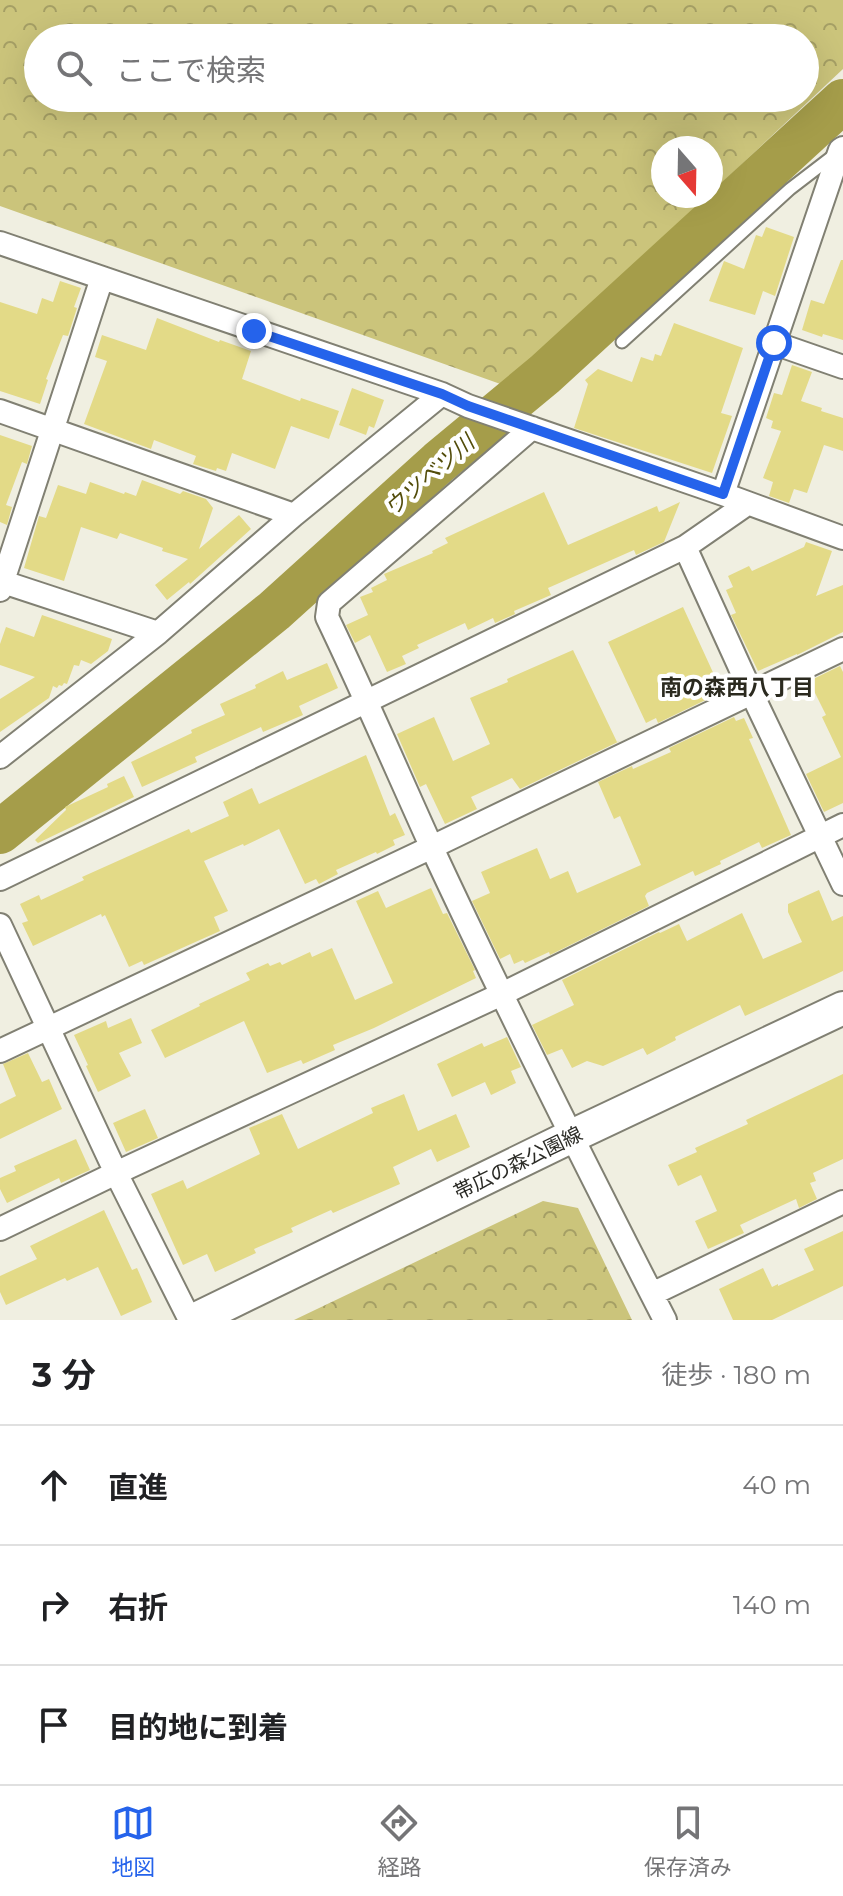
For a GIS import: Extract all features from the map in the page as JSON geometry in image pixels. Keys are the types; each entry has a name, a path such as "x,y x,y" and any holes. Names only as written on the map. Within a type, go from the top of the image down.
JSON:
{"main road":[{"name":"帯広の森公園線","path":"192,1320 843,1008"}],"street":[{"path":"723,494 774,343 835,190 842,149"},
{"path":"0,243 442,394 468,406 843,538"},
{"path":"102,278 1,584 158,633"},
{"path":"774,343 843,367"},
{"path":"0,757 158,633 294,515 442,394"},
{"path":"0,411 294,515"},
{"path":"526,426 329,603 327,617 502,994 665,1320"},
{"path":"0,879 685,547 747,504"},
{"path":"685,547 843,884"},
{"path":"0,1051 843,649"},
{"path":"0,1229 502,994 843,825"},
{"path":"0,925 116,1173 192,1320"},
{"path":"652,1294 843,1202"}],"lane":[{"path":"622,342 790,189 842,149"}],"green space":[{"path":"0,0 843,0 843,69 819,92 819,24 24,24 24,112 797,112 723,182 723,136 651,136 651,208 695,208 506,386 0,206"},
{"path":"543,1201 578,1208 632,1320 294,1320"}],"building":[{"path":"766,227 794,237 775,296 763,291 755,315 709,301 724,261 744,269 756,235 762,237"},
{"path":"841,260 843,340 802,330 811,300 824,304"},
{"path":"60,281 81,288 68,336 63,335 40,404 0,391 0,302 37,314 42,298 53,302"},
{"path":"157,318 251,351 242,379 300,401 301,398 339,411 329,439 291,426 275,469 232,453 226,471 217,468 216,471 193,464 196,456 154,440 151,449 84,424 107,361 95,357 102,335 146,350"},
{"path":"674,323 743,348 721,413 732,416 712,473 574,428 588,384 585,380 598,369 632,382 641,357 653,361 655,354 661,356"},
{"path":"792,365 812,372 801,401 843,418 843,451 824,445 807,493 794,489 789,503 769,496 773,482 763,478 781,431 771,428 773,421 766,418 774,393 782,395"},
{"path":"352,388 384,400 374,428 369,426 366,435 339,425"},
{"path":"0,435 32,446 27,464 22,462 6,505 12,507 7,525 0,522"},
{"path":"142,480 180,494 183,491 206,499 213,508 199,549 239,515 251,529 190,584 167,600 155,585 188,559 120,533 117,539 81,527 64,581 24,568 39,516 46,518 58,485 86,494 90,482 136,496"},
{"path":"544,492 568,545 657,506 659,512 680,502 664,542 636,555 634,550 548,588 551,595 495,623 493,618 468,630 465,623 417,645 419,648 402,656 406,664 387,672 370,635 355,643 346,625 368,615 360,597 373,592 371,588 387,580 384,574 433,553 448,543 445,538"},
{"path":"806,542 832,551 816,596 843,585 843,632 758,671 731,615 736,613 726,590 733,587 728,576 749,566 752,571 804,547"},
{"path":"683,607 722,692 658,723 656,718 646,723 608,642"},
{"path":"42,615 112,639 108,651 91,664 81,660 79,666 74,665 67,684 57,688 53,686 49,698 0,732 0,699 35,677 0,665 0,644 6,627 34,637"},
{"path":"573,650 617,742 620,741 520,789 512,778 471,797 477,809 445,824 426,784 420,787 397,734 434,717 453,761 490,744 470,698"},
{"path":"327,663 338,688 299,706 303,715 263,732 261,727 195,757 197,762 142,787 131,762 225,715 220,704 256,688 255,685 283,671 287,680"},
{"path":"840,666 843,672 843,803 824,812 806,774 841,757 822,717 826,715 809,681"},
{"path":"734,717 736,721 744,718 753,738 749,739 791,835 762,848 759,842 695,876 693,871 647,893 645,896 649,906 550,955 549,952 525,963 523,960 514,964 510,954 500,959 472,901 490,893 481,872 537,848 550,879 568,871 577,893 641,865 620,816 614,819 598,782 671,752 669,748"},
{"path":"366,755 390,816 395,813 405,835 393,840 395,845 336,870 338,874 319,884 316,879 305,884 279,829 204,861 228,911 214,917 220,931 144,965 142,961 129,967 105,915 102,917 101,914 33,946 22,923 28,921 20,904 39,895 41,900 84,880 82,877 189,829 191,833 229,816 223,802 252,788 259,804"},
{"path":"124,776 134,797 38,843 35,840 66,810 65,807"},
{"path":"431,888 443,914 447,913 476,978 333,1045 335,1050 303,1064 301,1060 267,1073 244,1021 165,1058 151,1030 250,980 246,973 268,963 270,966 280,962 282,965 310,952 312,957 332,948 355,1000 393,983 356,901 378,891 386,908"},
{"path":"819,890 832,921 843,916 843,971 745,1016 740,1005 675,1037 676,1040 647,1055 643,1048 603,1066 587,1061 572,1068 562,1049 547,1055 532,1025 574,1005 562,980 679,924 687,941 742,913 763,959 802,942 788,912 788,904"},
{"path":"131,1018 142,1043 119,1053 131,1076 98,1092 74,1035 106,1021 108,1028"},
{"path":"507,1037 521,1067 511,1071 516,1083 491,1095 485,1082 452,1097 437,1064 482,1043 484,1047"},
{"path":"28,1053 42,1082 49,1079 62,1109 0,1139 0,1104 16,1096 3,1064"},
{"path":"843,1074 843,1159 813,1173 816,1181 810,1183 817,1199 799,1208 796,1199 740,1225 744,1233 708,1249 695,1221 717,1211 701,1175 678,1186 668,1165 697,1152 695,1148 748,1124 746,1120"},
{"path":"404,1094 418,1131 456,1114 470,1147 437,1162 431,1149 393,1167 400,1184 291,1228 293,1232 254,1249 256,1253 215,1272 207,1254 183,1265 151,1194 183,1180 187,1189 260,1154 249,1128 282,1114 298,1149 373,1113 371,1108"},
{"path":"145,1109 158,1138 126,1152 113,1123"},
{"path":"76,1139 90,1170 61,1183 59,1178 7,1203 0,1189 0,1178 16,1171 14,1166"},
{"path":"104,1210 132,1270 137,1268 152,1302 121,1316 98,1267 67,1281 65,1278 6,1305 0,1292 0,1276 37,1259 30,1246"},
{"path":"843,1231 843,1286 772,1320 733,1320 719,1289 763,1268 772,1287 814,1270 804,1249"}],"waterway":[{"name":"ウツベツ川","path":"0,832 274,611 439,462 545,374 843,101"}],"district":[{"name":"南の森西八丁目","path":"737,687"}],"route":[{"path":"254,331 723,494 774,343"}]}
